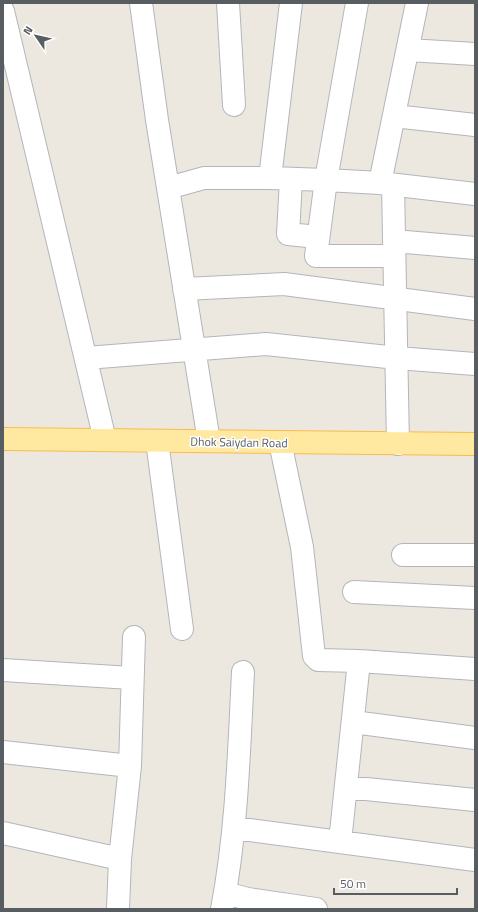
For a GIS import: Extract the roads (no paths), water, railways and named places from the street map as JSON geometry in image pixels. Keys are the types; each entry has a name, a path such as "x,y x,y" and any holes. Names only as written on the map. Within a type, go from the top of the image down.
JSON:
{"main road":[{"name":"Dhok Saiydan Road","path":"3,439 475,444"}],"street":[{"path":"141,3 168,188 209,441"},
{"path":"228,3 234,105"},
{"path":"270,178 290,3"},
{"path":"356,3 326,180 316,256 394,248 475,248"},
{"path":"398,444 394,248 386,184 394,116 417,3"},
{"path":"3,11 105,440"},
{"path":"408,50 475,54"},
{"path":"394,116 475,125"},
{"path":"168,188 204,178 270,178 386,184 475,194"},
{"path":"291,179 288,234 318,237"},
{"path":"184,289 284,284 395,297 475,309"},
{"path":"86,358 194,348 266,344 397,358 475,364"},
{"path":"157,441 182,629"},
{"path":"280,442 302,548 314,656 318,660 359,661 475,669"},
{"path":"403,556 475,555"},
{"path":"354,592 475,598"},
{"path":"118,909 120,859 130,766 131,678 134,637"},
{"path":"340,842 359,661"},
{"path":"3,670 131,678"},
{"path":"244,672 234,828 224,901 248,899 316,909"},
{"path":"353,722 475,738"},
{"path":"3,752 130,766"},
{"path":"346,787 475,800"},
{"path":"234,828 475,860"},
{"path":"3,832 120,859"}]}
